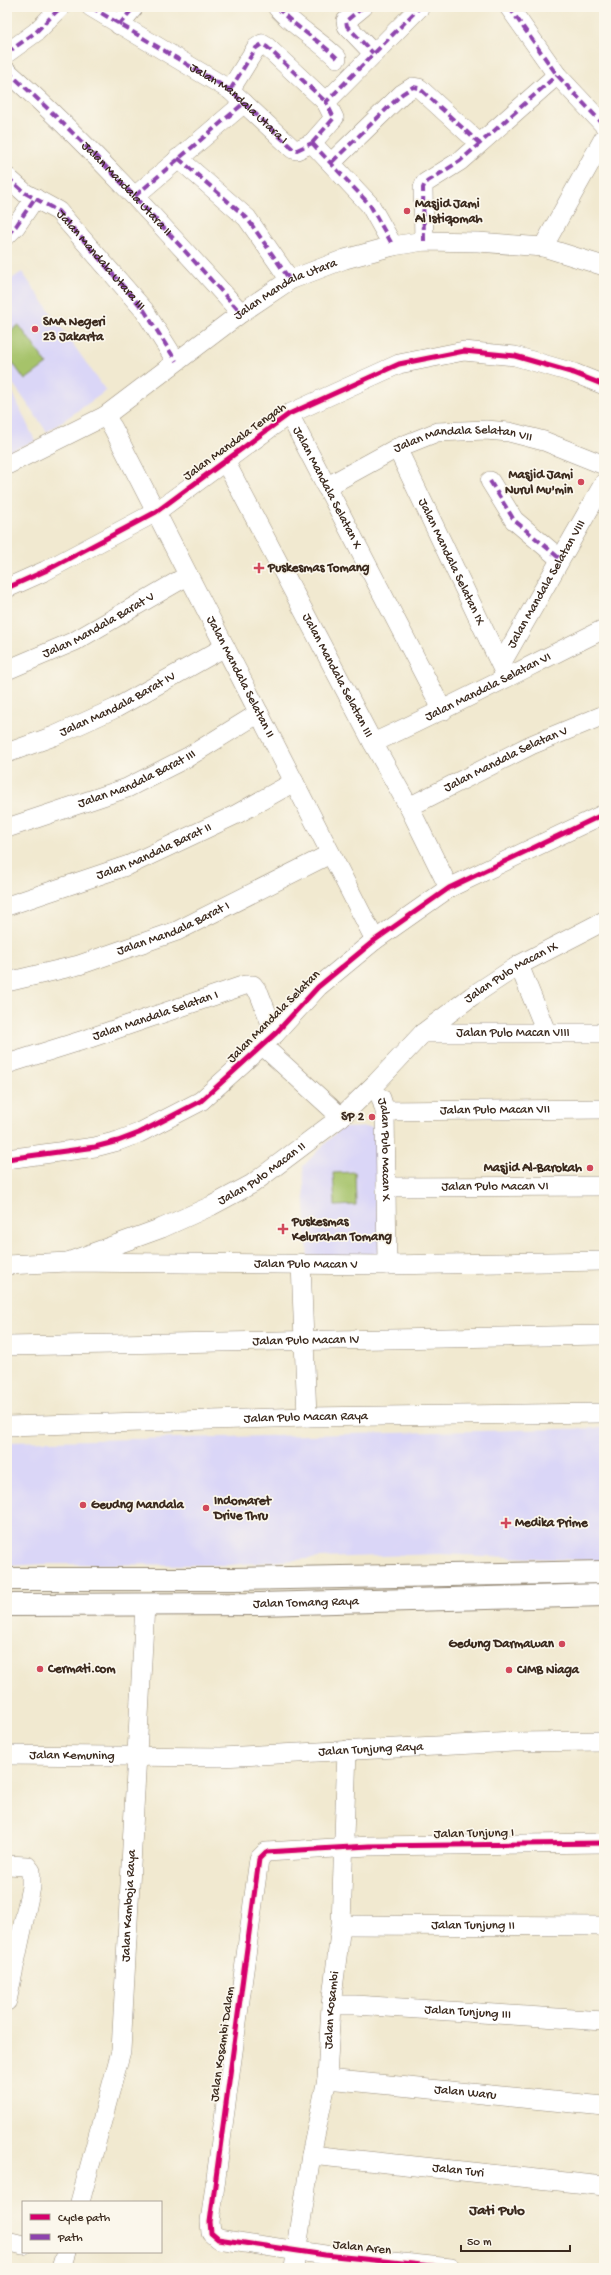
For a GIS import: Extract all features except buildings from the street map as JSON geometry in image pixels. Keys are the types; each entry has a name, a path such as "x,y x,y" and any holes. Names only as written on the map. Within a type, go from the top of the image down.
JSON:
{"main road":[{"name":"Jalan Tomang Raya","path":"7,1578 234,1579 604,1572"},
{"name":"Jalan Tomang Raya","path":"7,1605 145,1605 604,1595"}],"street":[{"path":"7,53 36,32 61,7"},
{"name":"Jalan Mandala Utara I","path":"91,7 230,90 293,149 297,150 312,143"},
{"path":"119,25 134,7"},
{"path":"277,7 284,16 326,47 337,58"},
{"path":"363,7 346,21 348,26 373,53"},
{"path":"326,102 420,7"},
{"path":"509,7 603,137 543,247"},
{"path":"230,90 256,48 262,44 326,102 334,118 312,143 332,162 370,205 392,246"},
{"name":"Jalan Mandala Utara II","path":"7,71 135,196 241,313"},
{"path":"424,242 423,188 425,183 460,161 479,142 557,75"},
{"path":"332,162 402,94 413,87 419,88 479,142"},
{"path":"135,196 244,102"},
{"path":"178,158 247,218 290,280"},
{"name":"Jalan Mandala Utara III","path":"7,177 35,198 58,211 144,310 176,361"},
{"path":"7,234 16,226 35,198"},
{"name":"Jalan Mandala Utara","path":"7,465 105,416 241,313 290,280 345,259 392,246 424,242 478,242 543,247 604,266"},
{"name":"Jalan Mandala Tengah","path":"7,588 45,571 156,512 226,462 289,414 399,364 464,351 515,356 574,373 604,385"},
{"name":"Jalan Mandala Selatan X","path":"289,414 443,711"},
{"name":"Jalan Mandala Selatan II","path":"105,416 156,512 187,576 375,940"},
{"name":"Jalan Mandala Selatan VII","path":"326,487 396,448 437,432 486,430 509,432 544,441 604,465"},
{"name":"Jalan Mandala Selatan IX","path":"396,448 504,670"},
{"name":"Jalan Mandala Selatan III","path":"226,462 373,743 409,807 449,888"},
{"path":"490,481 514,520 560,558"},
{"name":"Jalan Mandala Selatan VIII","path":"504,670 560,558 604,483"},
{"name":"Jalan Mandala Barat V","path":"7,670 75,641 187,576"},
{"name":"Jalan Mandala Selatan VI","path":"373,743 443,711 504,670 604,629"},
{"name":"Jalan Mandala Barat IV","path":"7,753 54,736 116,708 225,647"},
{"name":"Jalan Mandala Barat III","path":"7,828 127,788 188,757 259,713"},
{"name":"Jalan Mandala Selatan V","path":"409,807 531,745 604,715"},
{"name":"Jalan Mandala Barat II","path":"7,906 128,865 237,814 294,782"},
{"name":"Jalan Mandala Selatan","path":"7,1159 95,1147 140,1133 202,1101 269,1040 318,987 375,940 449,888 604,814"},
{"name":"Jalan Mandala Barat I","path":"7,982 78,966 177,931 330,854"},
{"name":"Jalan Pulo Macan IX","path":"423,1033 472,996 518,965 604,921"},
{"path":"518,965 547,1034"},
{"name":"Jalan Mandala Selatan I","path":"7,1064 90,1038 245,984 253,985 259,993 269,1040"},
{"path":"577,1034 604,1022"},
{"name":"Jalan Pulo Macan VIII","path":"423,1033 604,1033"},
{"name":"Jalan Pulo Macan II","path":"68,1262 162,1228 211,1206 252,1184 341,1117 376,1084 423,1033"},
{"path":"269,1040 341,1117"},
{"name":"Jalan Pulo Macan X","path":"376,1084 385,1111 387,1265"},
{"name":"Jalan Pulo Macan VII","path":"385,1111 604,1109"},
{"name":"Jalan Pulo Macan VI","path":"386,1188 604,1186"},
{"name":"Jalan Pulo Macan V","path":"7,1265 68,1262 387,1265 604,1261"},
{"path":"301,1263 308,1417"},
{"name":"Jalan Pulo Macan IV","path":"7,1346 604,1335"},
{"name":"Jalan Pulo Macan Raya","path":"7,1426 308,1417 604,1413"},
{"name":"Jalan Kamboja Raya","path":"80,2201 121,2051 145,1605"},
{"name":"Jalan Tunjung Raya","path":"138,1757 221,1757 347,1750 604,1741"},
{"name":"Jalan Kosambi","path":"295,2259 311,2155 327,2079 331,2006 341,1925 345,1848 347,1750"},
{"name":"Jalan Kemuning","path":"7,1755 138,1757"},
{"name":"Jalan Tunjung I","path":"345,1848 370,1846 604,1843"},
{"name":"Jalan Kosambi Dalam","path":"295,2259 218,2239 211,2234 210,2222 259,1859 266,1852 345,1848"},
{"path":"7,2001 31,1887 31,1871 27,1866 13,1865"},
{"name":"Jalan Tunjung II","path":"341,1925 604,1926"},
{"name":"Jalan Tunjung III","path":"331,2006 355,2005 604,2021"},
{"name":"Jalan Waru","path":"327,2079 604,2106"},
{"name":"Jalan Turi","path":"311,2155 604,2186"},
{"path":"7,2241 22,2245"},
{"name":"Jalan Aren","path":"295,2259 324,2255 451,2268"}],"shaded area":[{"name":"SMA Negeri 23 Jakarta","path":"22,272 106,391 47,432 7,375 7,282"},
{"path":"7,380 35,441 7,452"},
{"path":"376,1127 383,1258 308,1261 303,1166 341,1128"},
{"path":"604,1428 604,1561 439,1554 320,1558 230,1565 44,1564 7,1566 7,1442"}],"green space":[{"path":"19,325 47,364 25,380 7,355 7,333"},
{"path":"355,1172 356,1205 335,1206 333,1173"}],"marked path":[{"path":"7,53 36,32 61,7"},
{"path":"91,7 230,90 293,149 297,150 312,143"},
{"path":"119,25 134,7"},
{"path":"277,7 291,21 337,58"},
{"path":"363,7 346,21 347,26 373,53"},
{"path":"312,143 334,118 326,102 420,7"},
{"path":"509,7 557,75 604,125"},
{"path":"230,90 256,48 262,44 326,102"},
{"path":"7,71 98,159 241,313"},
{"path":"424,241 423,188 425,183 460,161 557,75"},
{"path":"332,162 402,94 413,87 419,88 479,143"},
{"path":"135,196 244,103"},
{"path":"312,143 370,205 393,246"},
{"path":"178,158 247,218 290,280"},
{"path":"7,177 25,193 58,211 144,310 176,361"},
{"path":"7,235 16,226 35,198"},
{"path":"490,481 514,520 559,558"}],"cycle path":[{"path":"7,588 45,571 156,512 289,414 399,364 464,351 515,356 574,373 604,385"},
{"path":"7,1159 95,1147 118,1141 139,1133 201,1101 275,1034 318,987 375,940 449,888 604,814"},
{"path":"451,2268 325,2255 218,2239 211,2233 210,2222 259,1859 266,1852 369,1846 604,1843"}],"place":[{"name":"Masjid Jami Al Istiqomah","path":"407,211"},
{"name":"SMA Negeri 23 Jakarta","path":"35,329"},
{"name":"Masjid Jami Nurul Mu'min","path":"581,482"},
{"name":"Puskesmas Tomang","path":"259,568"},
{"name":"SP 2","path":"372,1117"},
{"name":"Masjid Al-Barokah","path":"590,1168"},
{"name":"Puskesmas Kelurahan Tomang","path":"283,1229"},
{"name":"Geudng Mandala","path":"83,1505"},
{"name":"Indomaret Drive Thru","path":"206,1508"},
{"name":"Medika Prime","path":"506,1523"},
{"name":"Gedung Darmawan","path":"562,1644"},
{"name":"Cermati.com","path":"40,1669"},
{"name":"CIMB Niaga","path":"509,1670"}],"district":[{"name":"Jati Pulo","path":"497,2211"}]}
